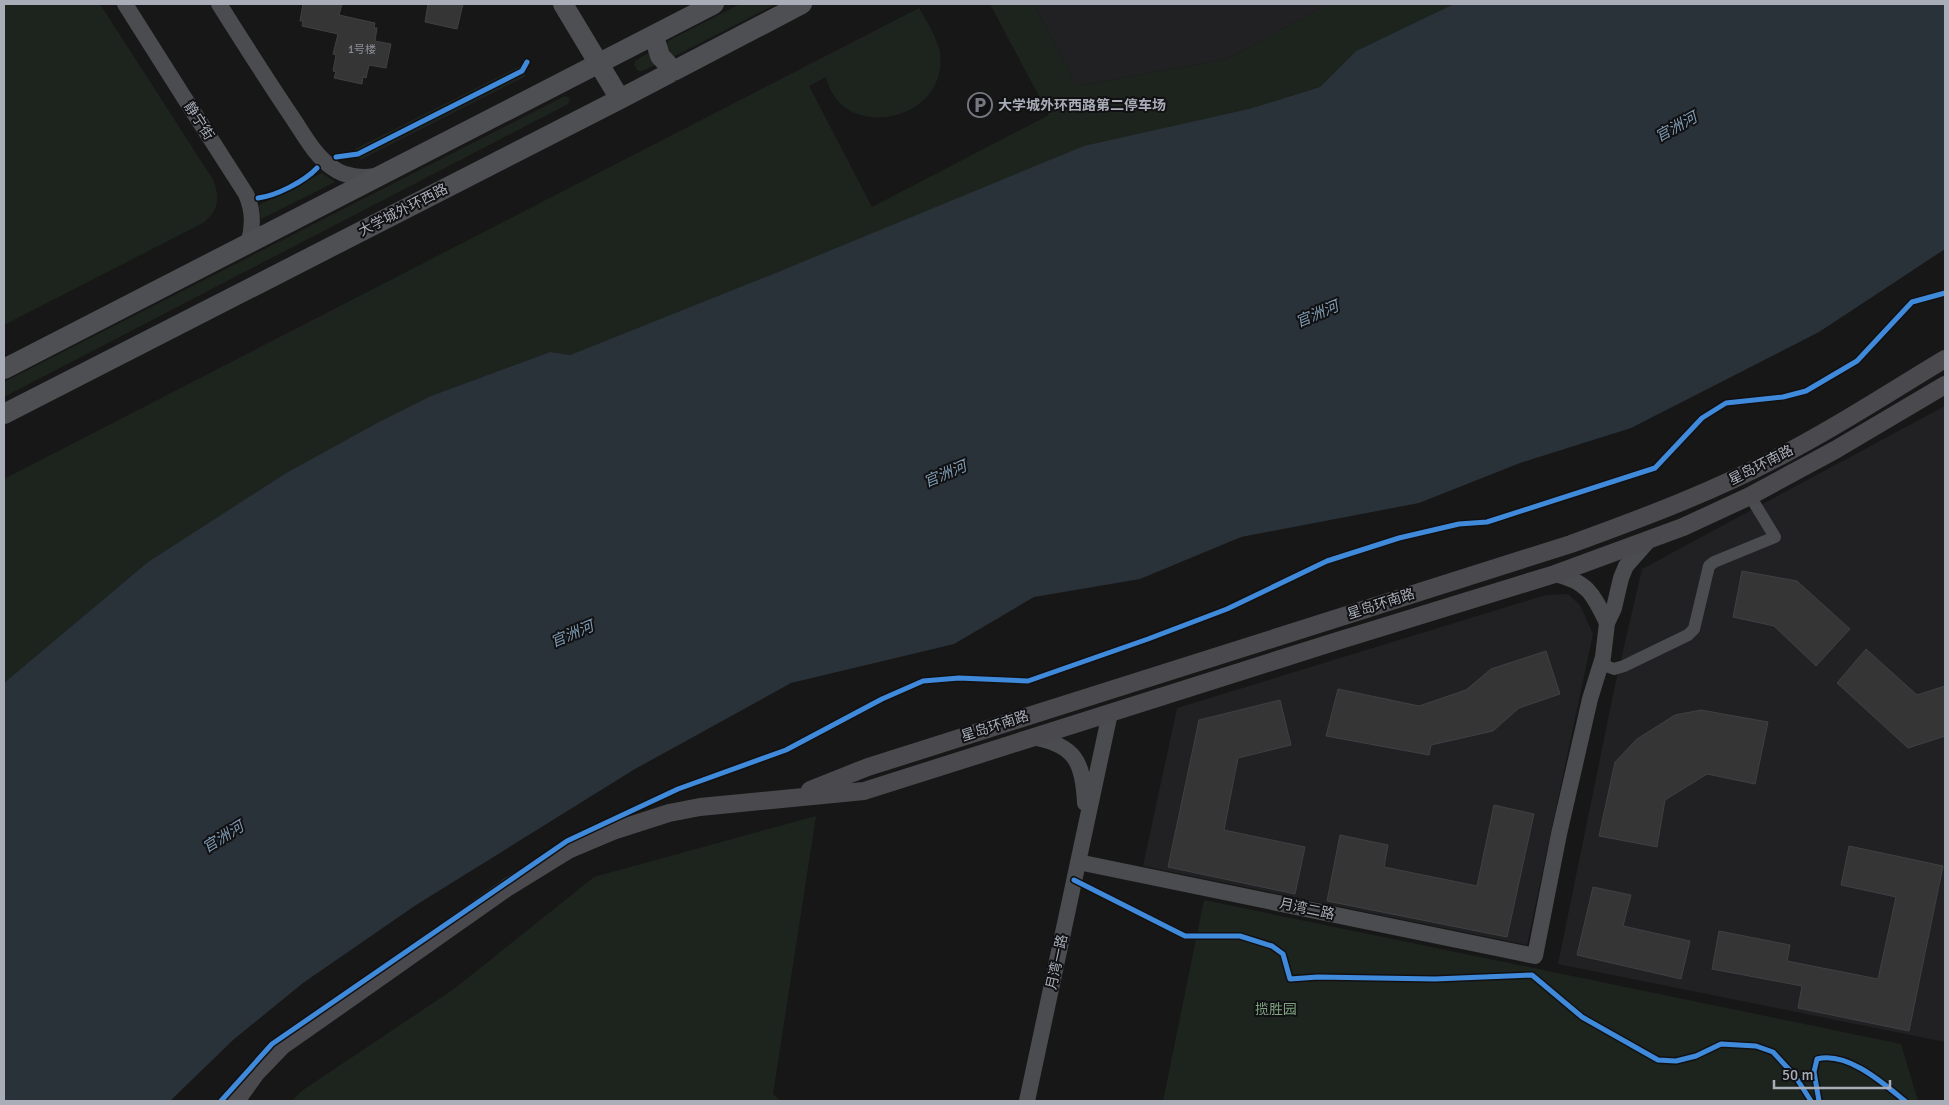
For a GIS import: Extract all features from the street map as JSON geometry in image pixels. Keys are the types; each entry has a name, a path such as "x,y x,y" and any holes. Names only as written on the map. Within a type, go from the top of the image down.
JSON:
{"main road":[{"path":"562,4 620,99"},
{"path":"4,369 714,4"},
{"name":"大学城外环西路","path":"4,414 802,4"},
{"path":"654,36 660,56 674,71"},
{"name":"星岛环南路","path":"794,797 868,767 1570,544 1672,507 1789,452 1945,359"},
{"name":"星岛环南路","path":"236,1101 256,1073 282,1046 508,888 568,850 613,831 669,813 700,806 864,791 1555,574 1683,528 1750,496 1835,450 1945,385"}],"street":[{"name":"静宁街","path":"125,4 246,194 250,202 253,221 248,243"},
{"path":"219,4 320,158 335,170 346,174 366,177 382,175"},
{"path":"1649,540 1626,566 1621,578 1614,608 1607,623 1603,657 1606,666 1614,669 1688,635 1694,629 1709,566 1714,562 1775,538 1750,496"},
{"path":"1555,574 1580,583 1590,592 1607,623"},
{"name":"月湾二路","path":"1078,862 1536,956 1559,834 1590,699 1603,657"},
{"name":"月湾一路","path":"1027,1101 1110,713"},
{"name":"月湾一路","path":"1032,737 1059,745 1069,751 1076,760 1082,776 1086,823"}],"shaded area":[{"path":"1034,4 1329,4 1227,59 1077,86"},
{"path":"1945,406 1945,1042 1558,964 1614,690 1642,569"},
{"path":"1568,594 1580,605 1593,634 1527,945 1143,866 1177,708 1546,595"}],"green space":[{"path":"4,4 100,4 212,178 217,191 217,204 212,215 201,224 4,325"},
{"path":"740,4 776,4 672,56 666,47 668,41"},
{"path":"990,4 1034,4 1077,86 1227,59 1329,4 1454,4 1356,51 1320,87 1249,109 783,270 570,355 550,352 431,396 286,473 148,562 4,683 4,479 919,8 934,35 940,53 938,77 928,95 912,109 892,116 871,117 851,111 836,98 826,77 809,86 872,207 1049,115"},
{"path":"650,52 657,64 638,71 634,65 635,61"},
{"path":"520,66 521,68 356,151 355,149"},
{"path":"524,73 526,76 360,160 359,157"},
{"path":"565,96 570,98 568,104 4,397 4,382"},
{"path":"322,173 335,182 261,219 259,205"},
{"path":"816,816 773,1094 781,1101 291,1101 303,1090 454,989 594,877"},
{"name":"揽胜园","path":"1204,900 1901,1044 1918,1101 1163,1101"}],"water":[{"name":"官洲河","path":"1454,4 1945,4 1945,249 1819,332 1631,428 1520,463 1419,503 1241,537 1140,579 1034,597 954,644 791,683 635,769 416,905 303,983 233,1040 170,1101 4,1101 4,683 148,562 286,473 431,396 550,352 570,355 1084,146 1249,109 1320,87 1356,51"}],"building":[{"path":"303,4 342,4 339,15 375,23 374,28 377,28 375,41 391,44 386,68 369,65 366,78 363,77 362,84 334,78 336,72 333,71 336,55 333,54 338,34 302,26 303,21 300,21"},
{"path":"428,4 463,4 457,29 425,22"},
{"path":"1742,571 1797,581 1850,629 1816,666 1774,626 1733,617"},
{"path":"1866,649 1917,695 1945,686 1945,736 1908,748 1837,683"},
{"path":"1546,651 1560,694 1519,708 1493,731 1431,745 1429,755 1326,736 1338,689 1419,706 1466,690 1491,669"},
{"path":"1280,700 1291,745 1238,758 1224,830 1305,847 1295,894 1168,867 1199,720"},
{"path":"1701,710 1768,722 1755,784 1707,774 1665,800 1657,847 1599,836 1615,762 1637,739 1675,715"},
{"path":"1494,805 1534,814 1507,937 1327,901 1340,835 1388,845 1384,867 1477,886"},
{"path":"1849,846 1943,866 1909,1031 1798,1008 1802,986 1712,969 1719,931 1790,945 1787,961 1878,979 1896,897 1841,885"},
{"path":"1593,887 1631,895 1623,926 1690,941 1681,979 1577,955"}],"cycle path":[{"path":"336,157 358,154 522,71 527,62"},
{"path":"258,198 290,187 317,168"},
{"path":"221,1101 272,1044 567,841 678,789 786,750 882,699 923,681 959,678 1028,681 1227,609 1327,561 1399,538 1459,524 1487,522 1655,468 1702,418 1726,403 1783,397 1806,391 1857,361 1912,302 1945,293"},
{"path":"1074,880 1185,936 1240,936 1272,946 1283,954 1290,979 1318,977 1435,979 1532,975 1582,1017 1658,1060 1676,1061 1696,1056 1721,1044 1756,1046 1773,1052 1795,1076 1811,1101"},
{"path":"1819,1101 1814,1072 1817,1059 1828,1058 1840,1060 1864,1070 1905,1101"}],"place":[{"name":"大学城外环西路第二停车场","path":"980,105"}]}
